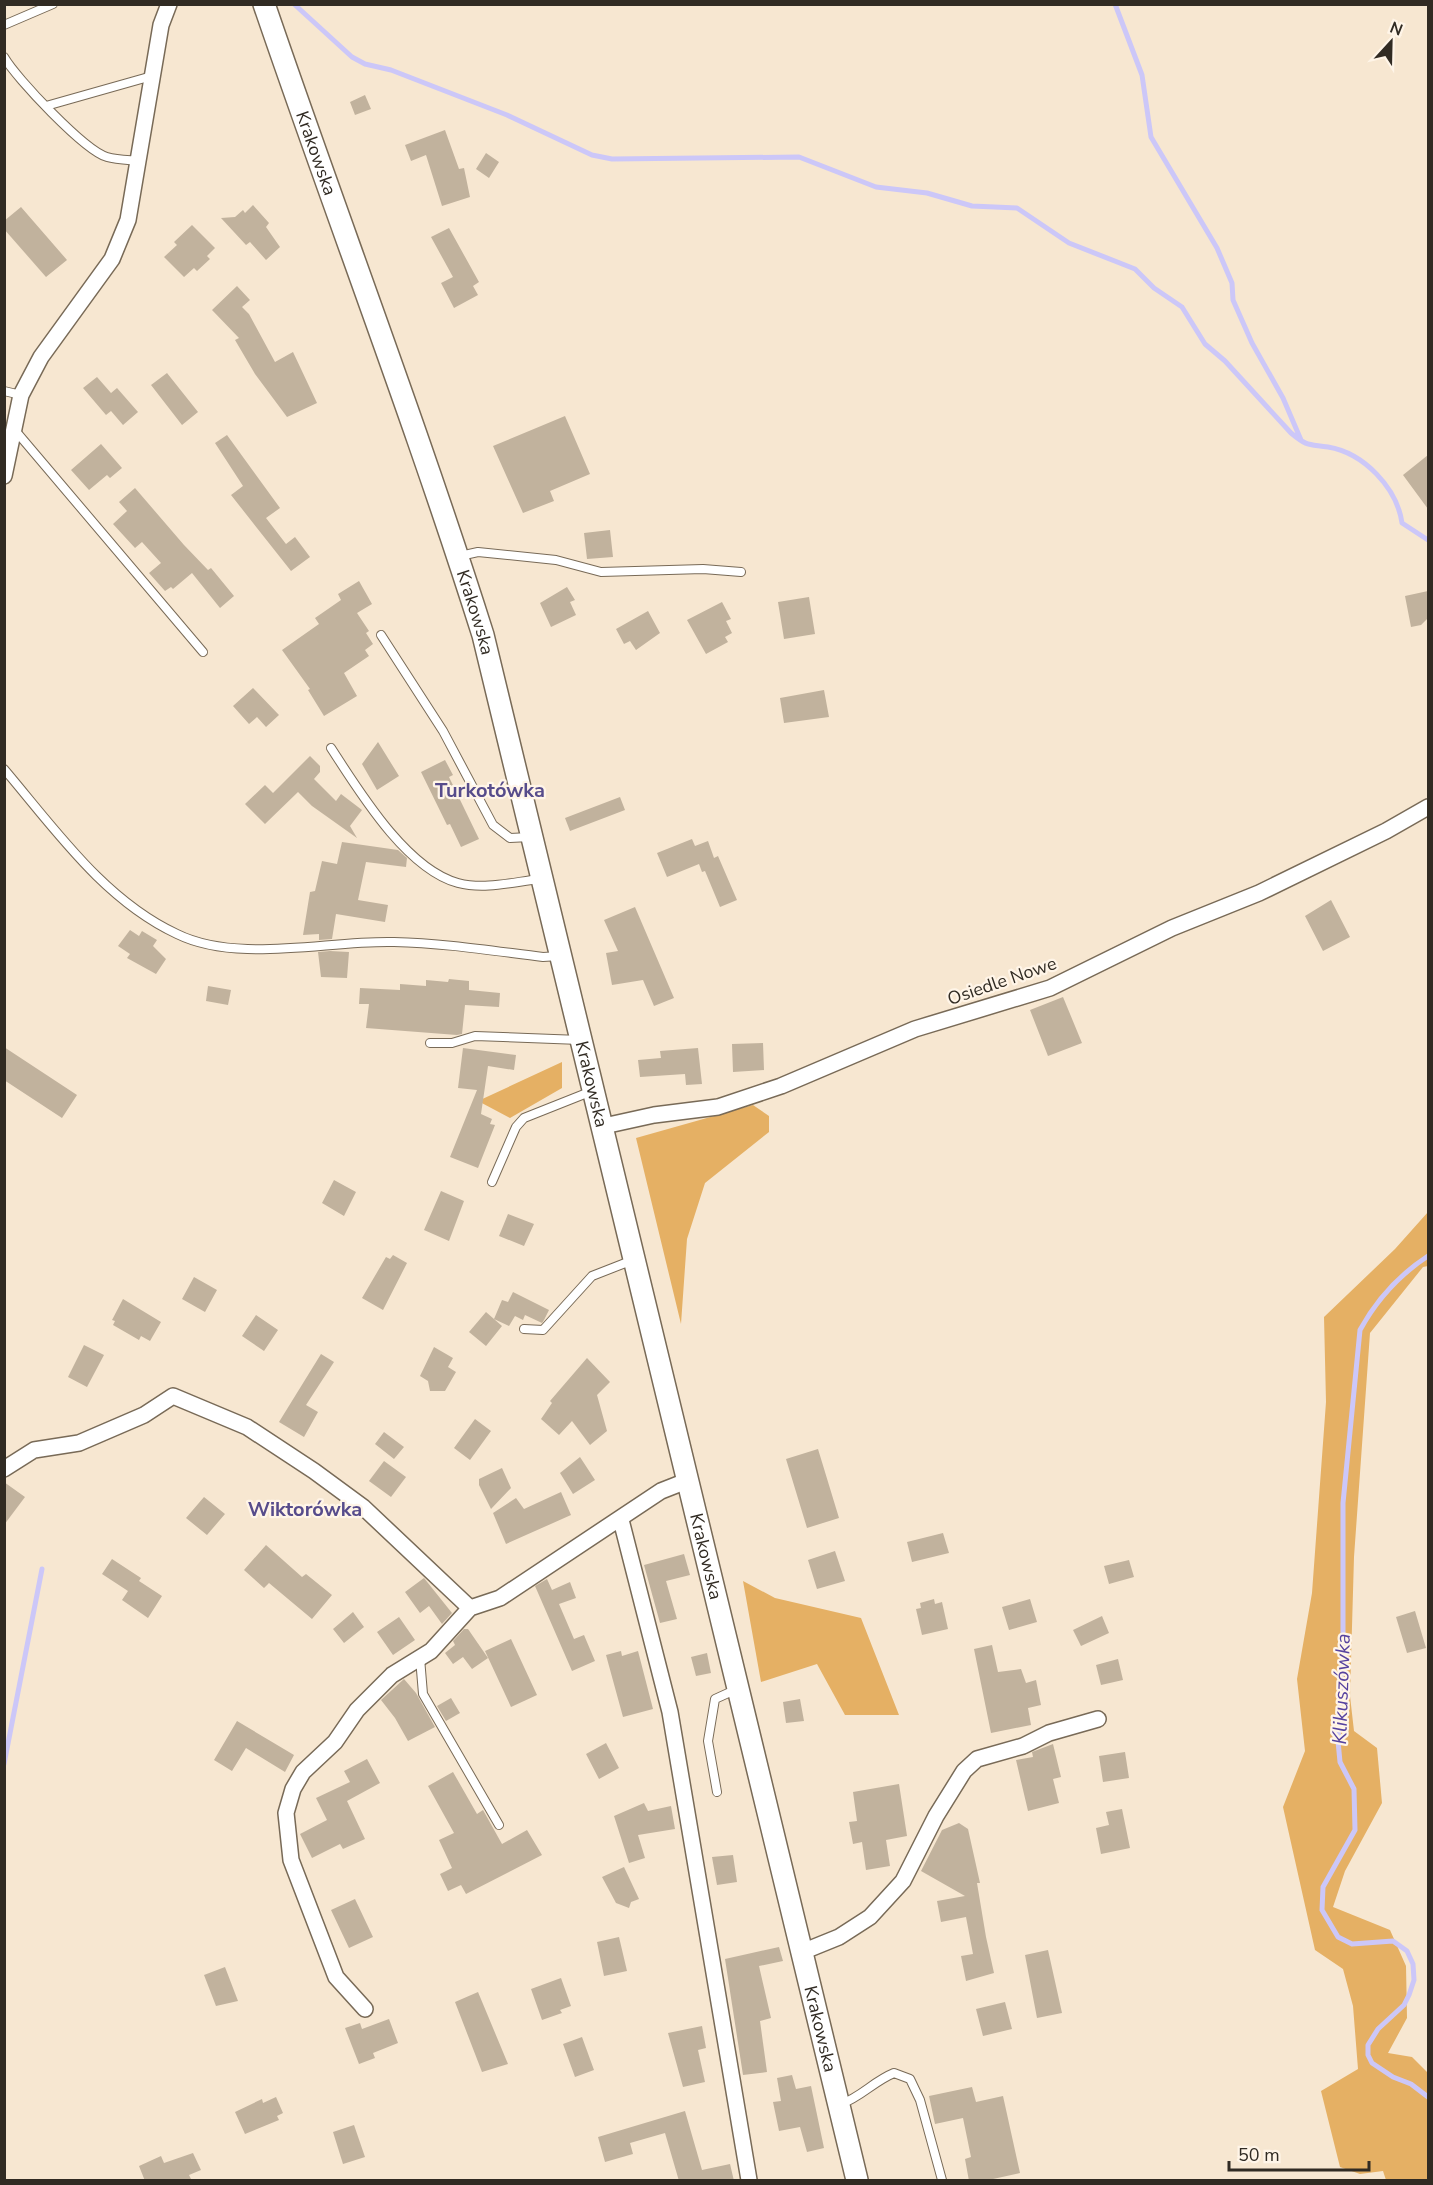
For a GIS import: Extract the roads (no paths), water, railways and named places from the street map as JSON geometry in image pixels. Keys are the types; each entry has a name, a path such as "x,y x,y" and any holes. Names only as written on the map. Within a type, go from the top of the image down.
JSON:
{"main road":[{"name":"Krakowska","path":"264,4 306,129 410,411 483,635 584,1040 857,2181"}],"street":[{"path":"4,476 21,395 40,357 112,259 128,220 160,25 169,4"},
{"name":"Osiedle Nowe","path":"604,1126 654,1115 718,1107 781,1086 915,1029 1050,988 1172,928 1259,893 1386,831 1428,807"},
{"path":"4,1469 34,1450 79,1443 132,1421 173,1396 247,1427 322,1477 363,1507 470,1608"},
{"path":"365,2009 336,1977 291,1860 286,1813 293,1789 303,1772 335,1742 357,1710 392,1675 431,1651 470,1608 500,1598 621,1520 661,1491 689,1480"},
{"path":"621,1520 670,1712 749,2181"},
{"path":"802,1952 840,1937 870,1917 903,1881 936,1816 964,1771 977,1759 1023,1746 1049,1733 1098,1719"}],"lane":[{"path":"4,25 53,4"},
{"path":"4,57 46,106 95,151 107,158 139,161"},
{"path":"46,106 153,75"},
{"path":"4,391 21,395"},
{"path":"13,428 203,652"},
{"path":"458,557 478,552 556,560 602,572 703,569 741,572"},
{"path":"381,634 443,731 493,825 510,838 534,837"},
{"path":"331,748 373,811 402,844 431,870 458,883 474,885 544,878"},
{"path":"4,769 66,842 114,892 143,915 179,935 210,944 261,949 393,942 543,957 562,955"},
{"path":"430,1043 452,1043 475,1036 584,1040"},
{"path":"492,1182 516,1127 524,1118 595,1090"},
{"path":"524,1329 543,1330 592,1276 636,1260"},
{"path":"420,1658 423,1694 499,1825"},
{"path":"717,1792 708,1741 715,1699 739,1688"},
{"path":"839,2105 855,2099 876,2080 894,2073 910,2079 920,2100 942,2181"}],"waterway":[{"path":"294,4 352,57 365,64 391,70 507,115 592,155 612,159 799,157 876,187 927,193 972,206 1017,208 1069,243 1135,269 1154,288 1182,307 1205,344 1225,361 1291,433 1305,443 1341,451 1366,464 1386,485 1399,510 1402,523 1428,540"},
{"path":"1115,4 1142,75 1151,137 1217,248 1232,283 1233,300 1252,343 1283,398 1301,440"},
{"name":"Klikuszówka","path":"1428,1256 1390,1289 1360,1330 1343,1503 1343,1646 1338,1741 1340,1762 1354,1789 1355,1830 1323,1887 1322,1910 1338,1937 1352,1944 1393,1941 1407,1951 1413,1964 1414,1980 1409,1995 1404,2005 1378,2029 1368,2045 1368,2055 1372,2063 1393,2077 1411,2084 1428,2097"},
{"path":"4,1764 42,1569"}],"district":[{"name":"Turkotówka","path":"490,790"},
{"name":"Wiktorówka","path":"305,1509"}]}
